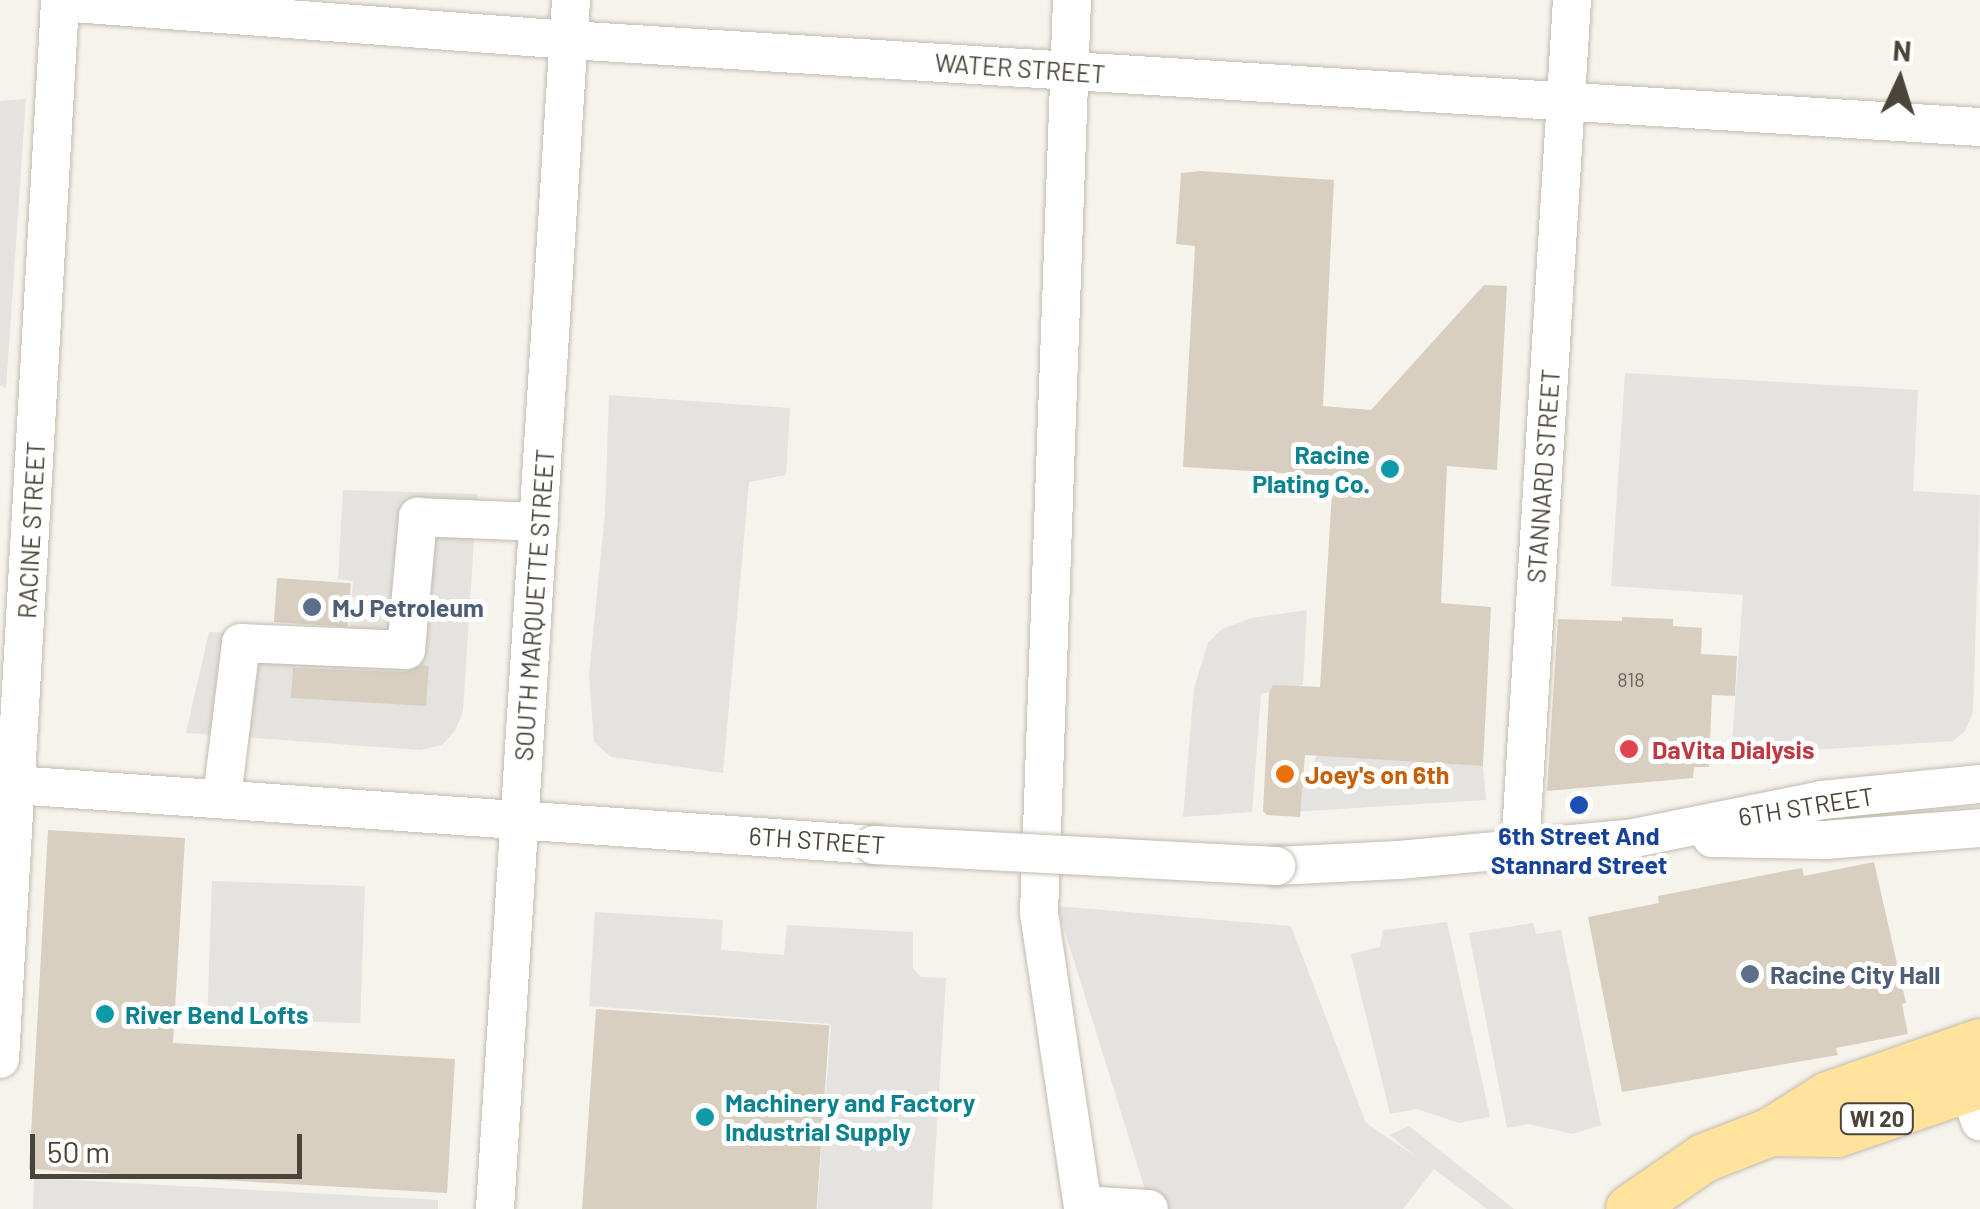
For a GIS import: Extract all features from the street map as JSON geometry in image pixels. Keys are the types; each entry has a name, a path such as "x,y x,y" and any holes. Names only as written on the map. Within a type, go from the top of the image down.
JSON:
{"main road":[{"name":"WI 20","path":"1630,1209 1704,1158 1771,1132 1828,1096 1973,1078"}],"street":[{"name":"SOUTH MARQUETTE STREET","path":"495,1209 571,0"},
{"path":"1072,0 1038,913 1084,1207 1149,1209"},
{"name":"STANNARD STREET","path":"1520,850 1572,0"},
{"name":"WATER STREET","path":"60,2 568,40 1980,127"},
{"name":"RACINE STREET","path":"0,1059 8,784 60,2"},
{"path":"222,798 241,643 406,650 418,517 539,522"},
{"name":"6TH STREET","path":"8,784 874,845 1276,866 1520,850 1634,838 1822,800 1980,784"},
{"name":"6TH STREET","path":"1634,838 1825,840 1980,828"}],"shaded area":[{"path":"26,99 6,388 0,385 0,101"},
{"path":"1625,373 1918,390 1913,491 1980,495 1973,712 1965,731 1953,741 1731,755 1743,595 1611,586"},
{"path":"609,395 790,408 786,475 749,482 723,773 611,757 594,742 589,675 605,512"},
{"path":"343,490 477,494 463,711 455,731 442,745 420,750 186,733 209,632 349,637 353,581 338,579"},
{"path":"1307,610 1303,685 1261,694 1252,812 1183,817 1194,688 1208,643 1222,629 1252,618"},
{"path":"1317,755 1483,766 1486,800 1290,812"},
{"path":"212,881 365,886 360,1023 207,1018"},
{"path":"1057,906 1291,926 1366,1123 1415,1156 1390,1135 1409,1126 1514,1209 1487,1209 1434,1169 1403,1209 1151,1209"},
{"path":"595,912 723,920 721,950 784,955 787,925 913,932 913,968 921,977 946,978 932,1209 817,1209 831,1024 589,1006"},
{"path":"1447,922 1490,1117 1459,1123 1417,1109 1390,1114 1351,954 1380,947 1383,930"},
{"path":"1533,923 1536,934 1561,930 1601,1125 1573,1134 1528,1124 1507,1128 1469,933"},
{"path":"34,1178 438,1200 438,1209 33,1209"}],"building":[{"name":"Racine Plating Co.","path":"1181,173 1334,180 1323,406 1371,410 1484,285 1507,286 1497,470 1447,466 1441,603 1491,607 1483,766 1305,755 1300,817 1267,815 1263,811 1269,693 1273,685 1320,687 1333,476 1183,467 1195,246 1176,244"},
{"name":"MJ Petroleum","path":"277,578 351,583 348,627 274,622"},
{"path":"1622,617 1673,619 1673,626 1702,628 1701,654 1737,656 1735,696 1712,695 1709,767 1694,767 1693,778 1547,791 1558,619 1622,621"},
{"path":"429,666 426,706 291,698 293,668 405,672"},
{"name":"River Bend Lofts","path":"48,830 185,838 173,1043 455,1059 447,1193 29,1169"},
{"name":"Racine City Hall","path":"1874,862 1906,1003 1902,1004 1908,1034 1836,1048 1838,1055 1622,1092 1588,917 1659,903 1658,896 1785,871 1802,868 1804,876"},
{"name":"Machinery and Factory Industrial Supply","path":"596,1009 829,1025 817,1209 582,1209"}],"place":[{"name":"Racine Plating Co.","path":"1390,469"},
{"name":"MJ Petroleum","path":"312,607"},
{"name":"DaVita Dialysis","path":"1629,749"},
{"name":"Joey's on 6th","path":"1285,774"},
{"name":"6th Street And Stannard Street","path":"1579,805"},
{"name":"Racine City Hall","path":"1750,974"},
{"name":"River Bend Lofts","path":"105,1014"},
{"name":"Machinery and Factory Industrial Supply","path":"705,1117"}]}
